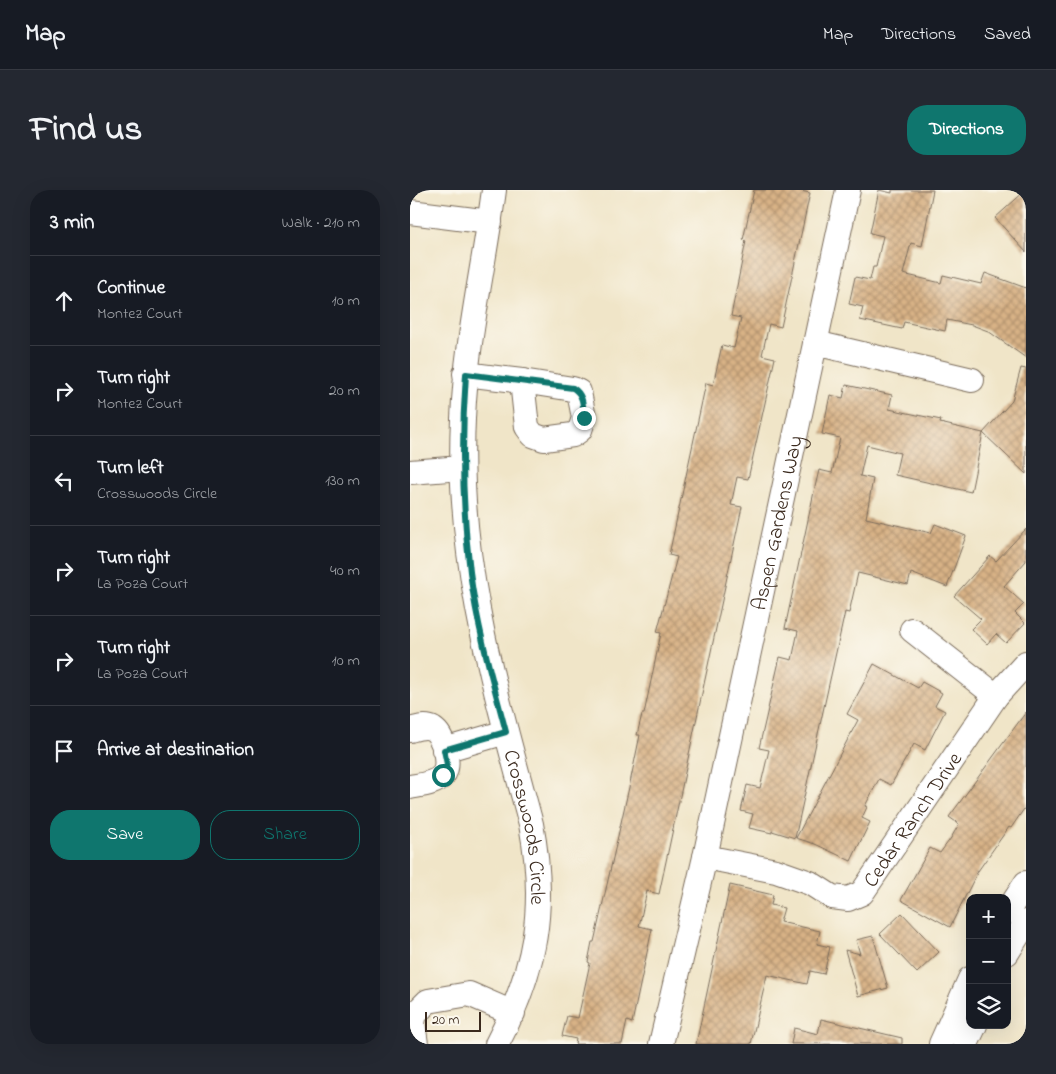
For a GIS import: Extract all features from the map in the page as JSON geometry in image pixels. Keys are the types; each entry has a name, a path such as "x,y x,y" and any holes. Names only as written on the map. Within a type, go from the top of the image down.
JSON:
{"street":[{"name":"Crosswoods Circle","path":"494,190 471,328 466,374 462,468 470,574 481,634 537,854 539,900 537,930 528,975 513,1013 497,1044"},
{"name":"Aspen Gardens Way","path":"661,1044 705,857 848,190"},
{"path":"410,212 490,222"},
{"path":"815,343 972,380"},
{"path":"466,374 522,382"},
{"path":"410,472 462,468"},
{"path":"912,630 996,696"},
{"name":"Cedar Ranch Drive","path":"705,857 776,871 810,883 832,897 848,899 862,893 996,696 1026,663"},
{"path":"410,730 425,727 432,728 438,734 447,764 443,775 437,780 410,787"},
{"path":"444,750 506,732"},
{"path":"1011,906 1026,883"},
{"path":"1011,946 1026,922"},
{"path":"941,1044 968,984"},
{"path":"416,1044 413,1023 415,1014 428,1001 469,994 513,1013"},
{"path":"966,1044 973,1029"}],"building":[{"path":"754,190 797,190 810,193 781,327 769,324 762,355 775,358 748,479 737,477 731,505 742,507 659,894 647,891 639,926 652,929 632,1023 627,1021 622,1044 575,1044 576,1039 562,1036 567,1016 578,1018 590,963 588,962 592,942 594,942 630,783 640,735 637,735 642,714 644,714 661,633 657,632 677,557 669,555 706,383 713,385 722,345 734,348 741,318 731,316 746,241 743,240"},
{"path":"879,190 892,193 892,190 933,190 922,246 911,243 903,274 941,283 943,275 981,284 985,273 1026,288 1026,358 988,331 972,325 947,320 945,331 904,322 902,329 860,320 863,307 849,304 855,277 870,280 873,267 876,267 883,236 870,233"},
{"path":"1026,190 1026,252 995,218"},
{"path":"1021,368 1026,369 1026,474 983,433 1012,401"},
{"path":"846,385 892,395 889,409 941,420 940,423 983,433 971,492 895,475 900,453 867,445 860,476 873,479 866,518 931,533 935,524 966,536 947,587 911,573 908,585 858,573 849,613 845,612 795,838 772,831 772,833 749,828 753,814 741,811 747,785 760,788 769,750 759,748 780,657 792,660 798,631 785,628 815,487 819,470 832,473 840,438 822,434 830,395 843,398"},
{"path":"1026,529 1026,561 1004,586 1024,604 1015,613 1025,623 1006,643 996,634 987,644 971,629 981,619 954,596 990,556 996,561"},
{"path":"874,664 918,688 922,682 942,693 935,706 945,711 925,750 914,744 891,785 879,779 865,806 867,807 862,818 870,822 851,861 815,844 796,838 858,720 847,714"},
{"path":"1026,712 1026,806 978,871 950,927 901,900 930,848 940,853 951,838 959,824 949,817"},
{"path":"730,885 773,895 771,905 784,908 780,922 820,931 817,944 830,947 824,974 810,971 807,984 767,975 751,1044 696,1044"},
{"path":"902,913 939,952 917,973 880,934"},
{"path":"873,936 888,988 858,996 845,950 860,954 856,940"},
{"path":"821,1019 902,1038 902,1044 791,1044 794,1028 818,1034"}],"route":[{"path":"443,775 447,764 444,750 506,732 481,634 470,574 464,517 462,468 462,420 466,374 573,388 582,397 584,418"}]}
